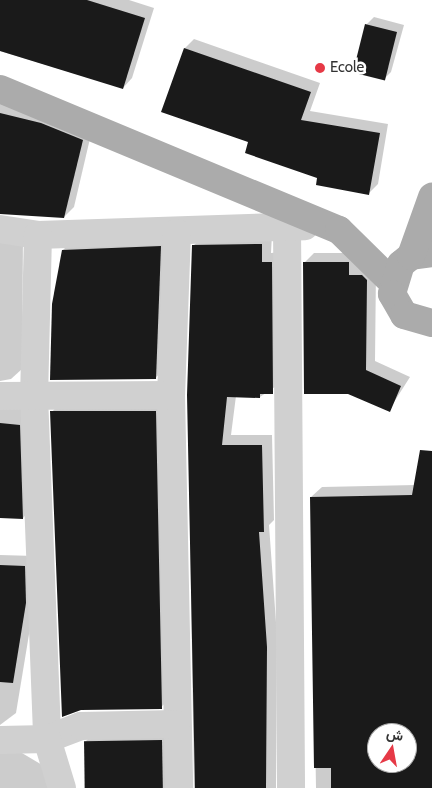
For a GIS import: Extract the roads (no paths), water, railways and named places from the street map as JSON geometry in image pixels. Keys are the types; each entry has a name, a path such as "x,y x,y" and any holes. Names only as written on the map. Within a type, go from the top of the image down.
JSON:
{"main road":[{"path":"0,89 338,230 392,282"},
{"path":"432,197 421,255 401,264 392,282 396,306 404,315 432,323"}],"street":[{"path":"0,230 38,235 177,233 287,224 338,230"},
{"path":"287,224 291,788"},
{"path":"177,233 170,395 176,724 179,788"},
{"path":"38,235 34,395 47,739 62,788"},
{"path":"0,396 170,395"},
{"path":"0,740 47,739 81,726 176,724"}],"place":[{"name":"Ecole","path":"320,68"}]}
